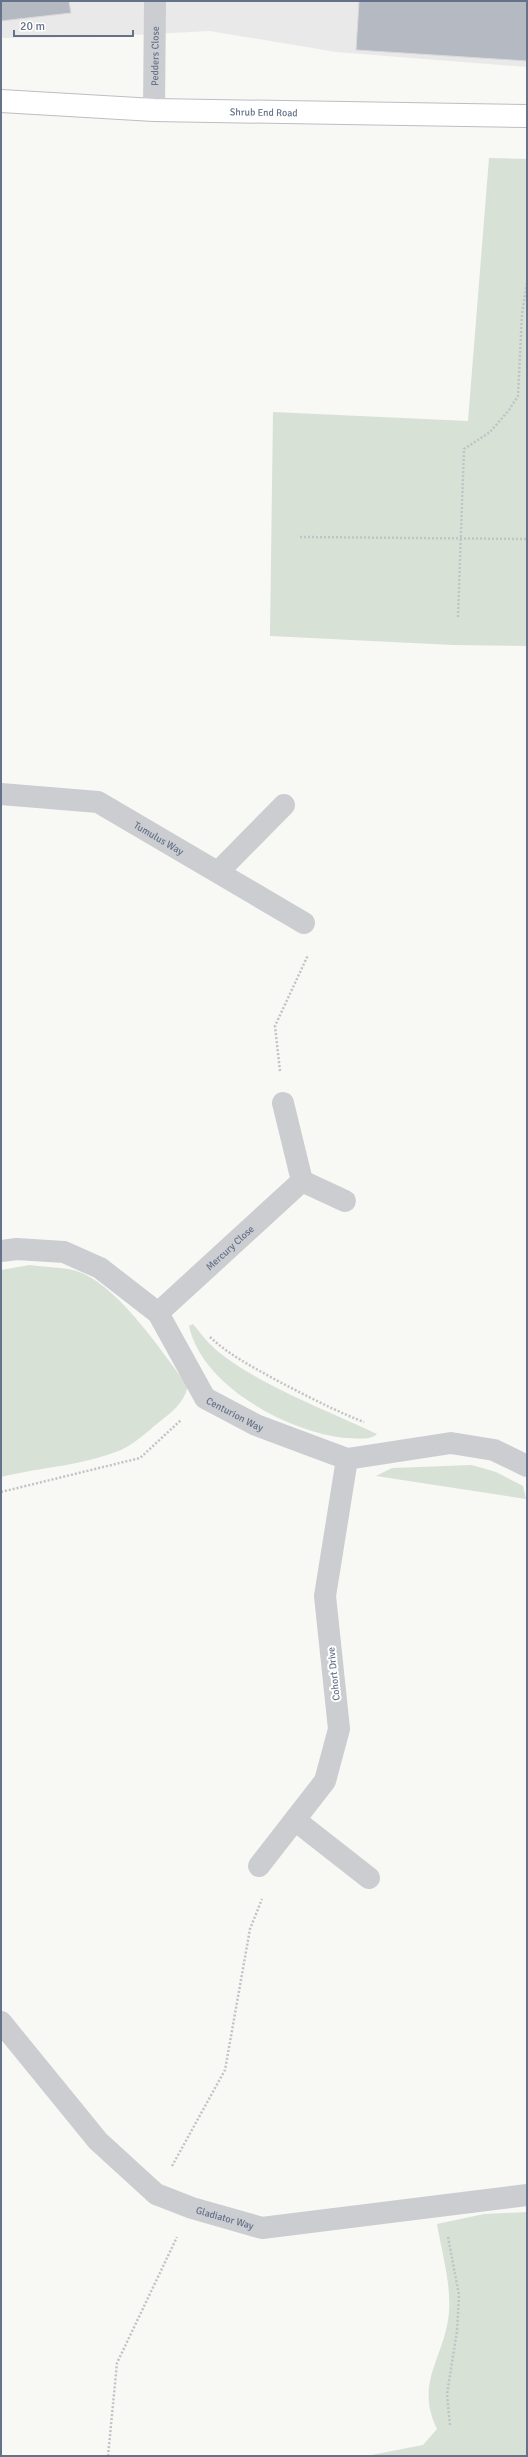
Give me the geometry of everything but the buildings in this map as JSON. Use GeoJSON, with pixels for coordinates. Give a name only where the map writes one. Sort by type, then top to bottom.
{"type":"FeatureCollection","features":[{"type":"Feature","properties":{"kind":"main road","name":"Shrub End Road"},"geometry":{"type":"LineString","coordinates":[[1,101],[154,110],[527,116]]}},
{"type":"Feature","properties":{"kind":"street","name":"Pedders Close"},"geometry":{"type":"LineString","coordinates":[[154,110],[155,1]]}},
{"type":"Feature","properties":{"kind":"street","name":"Tumulus Way"},"geometry":{"type":"LineString","coordinates":[[1,794],[98,802],[304,923]]}},
{"type":"Feature","properties":{"kind":"street"},"geometry":{"type":"LineString","coordinates":[[219,872],[284,805]]}},
{"type":"Feature","properties":{"kind":"street"},"geometry":{"type":"LineString","coordinates":[[283,1103],[302,1181],[344,1201]]}},
{"type":"Feature","properties":{"kind":"street","name":"Mercury Close"},"geometry":{"type":"LineString","coordinates":[[158,1313],[302,1181]]}},
{"type":"Feature","properties":{"kind":"street","name":"Centurion Way"},"geometry":{"type":"LineString","coordinates":[[1,1251],[17,1249],[64,1252],[100,1268],[158,1313],[205,1398],[256,1425],[347,1459],[451,1443],[494,1450],[527,1466]]}},
{"type":"Feature","properties":{"kind":"street","name":"Cohort Drive"},"geometry":{"type":"LineString","coordinates":[[259,1866],[325,1781],[338,1729],[325,1596],[347,1459]]}},
{"type":"Feature","properties":{"kind":"street"},"geometry":{"type":"LineString","coordinates":[[295,1820],[370,1878]]}},
{"type":"Feature","properties":{"kind":"street","name":"Gladiator Way"},"geometry":{"type":"LineString","coordinates":[[1,2022],[98,2141],[156,2194],[192,2208],[262,2228],[527,2195]]}},
{"type":"Feature","properties":{"kind":"path"},"geometry":{"type":"LineString","coordinates":[[458,617],[464,449],[490,432],[509,410],[518,396],[522,314],[527,282]]}},
{"type":"Feature","properties":{"kind":"path"},"geometry":{"type":"LineString","coordinates":[[300,537],[527,539]]}},
{"type":"Feature","properties":{"kind":"path"},"geometry":{"type":"LineString","coordinates":[[283,1103],[275,1026],[318,935],[304,923]]}},
{"type":"Feature","properties":{"kind":"path"},"geometry":{"type":"LineString","coordinates":[[183,1290],[196,1323],[220,1346],[246,1363],[330,1408],[365,1423]]}},
{"type":"Feature","properties":{"kind":"path"},"geometry":{"type":"LineString","coordinates":[[1,1492],[140,1458],[205,1398]]}},
{"type":"Feature","properties":{"kind":"path"},"geometry":{"type":"LineString","coordinates":[[156,2194],[225,2070],[250,1929],[269,1879],[259,1866]]}},
{"type":"Feature","properties":{"kind":"path"},"geometry":{"type":"LineString","coordinates":[[441,2206],[460,2295],[457,2331],[447,2394],[450,2426]]}},
{"type":"Feature","properties":{"kind":"path"},"geometry":{"type":"LineString","coordinates":[[108,2456],[117,2363],[192,2208]]}},
{"type":"Feature","properties":{"kind":"shaded area"},"geometry":{"type":"Polygon","coordinates":[[[1,1],[527,1],[527,67],[336,52],[210,31],[97,37],[1,38],[1,1]]]}},
{"type":"Feature","properties":{"kind":"shaded area"},"geometry":{"type":"Polygon","coordinates":[[[489,158],[527,159],[527,646],[453,645],[270,636],[273,412],[468,421],[489,158]]]}},
{"type":"Feature","properties":{"kind":"shaded area"},"geometry":{"type":"Polygon","coordinates":[[[30,1265],[73,1270],[89,1277],[105,1288],[121,1302],[136,1319],[188,1386],[184,1397],[173,1411],[131,1445],[121,1450],[91,1460],[1,1477],[1,1270],[30,1265]]]}},
{"type":"Feature","properties":{"kind":"shaded area"},"geometry":{"type":"Polygon","coordinates":[[[193,1324],[213,1347],[229,1360],[248,1372],[291,1395],[377,1434],[370,1438],[362,1439],[322,1434],[274,1416],[250,1402],[229,1386],[211,1368],[197,1348],[189,1326],[193,1324]]]}},
{"type":"Feature","properties":{"kind":"shaded area"},"geometry":{"type":"Polygon","coordinates":[[[472,1465],[496,1472],[523,1486],[526,1499],[376,1476],[392,1468],[472,1465]]]}},
{"type":"Feature","properties":{"kind":"shaded area"},"geometry":{"type":"Polygon","coordinates":[[[527,2212],[527,2456],[366,2456],[423,2445],[437,2429],[431,2412],[429,2397],[430,2383],[446,2328],[449,2312],[449,2290],[437,2224],[484,2214],[527,2212]]]}}]}
